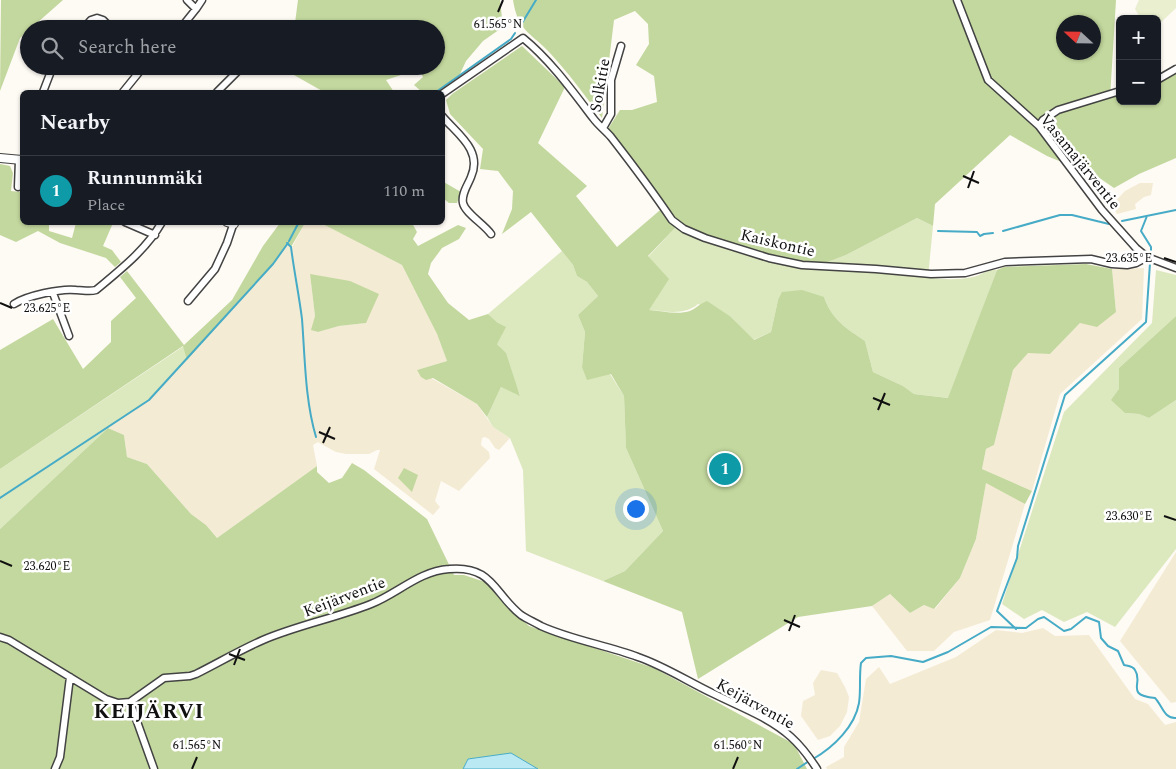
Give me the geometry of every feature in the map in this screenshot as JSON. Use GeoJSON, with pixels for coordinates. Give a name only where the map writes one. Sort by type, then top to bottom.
{"type":"FeatureCollection","features":[{"type":"Feature","properties":{"kind":"street"},"geometry":{"type":"LineString","coordinates":[[187,0],[196,9]]}},
{"type":"Feature","properties":{"kind":"street"},"geometry":{"type":"LineString","coordinates":[[187,20],[202,0]]}},
{"type":"Feature","properties":{"kind":"street","name":"Vasamajärventie"},"geometry":{"type":"LineString","coordinates":[[957,0],[988,80],[1039,126],[1102,210],[1136,248],[1146,257],[1176,268]]}},
{"type":"Feature","properties":{"kind":"street"},"geometry":{"type":"LineString","coordinates":[[91,20],[97,18],[104,20]]}},
{"type":"Feature","properties":{"kind":"street","name":"Kaiskontie"},"geometry":{"type":"LineString","coordinates":[[445,92],[523,38],[560,75],[603,128],[672,220],[678,225],[705,238],[786,262],[802,265],[931,274],[965,273],[1005,262],[1090,259],[1127,265],[1136,263],[1146,257]]}},
{"type":"Feature","properties":{"kind":"street","name":"Solkitie"},"geometry":{"type":"LineString","coordinates":[[603,128],[611,114],[611,80],[621,46]]}},
{"type":"Feature","properties":{"kind":"street"},"geometry":{"type":"LineString","coordinates":[[1161,78],[1176,69]]}},
{"type":"Feature","properties":{"kind":"street"},"geometry":{"type":"LineString","coordinates":[[44,90],[50,75]]}},
{"type":"Feature","properties":{"kind":"street"},"geometry":{"type":"LineString","coordinates":[[124,90],[136,75]]}},
{"type":"Feature","properties":{"kind":"street"},"geometry":{"type":"LineString","coordinates":[[219,90],[234,75]]}},
{"type":"Feature","properties":{"kind":"street"},"geometry":{"type":"LineString","coordinates":[[1039,126],[1043,120],[1058,110],[1116,92]]}},
{"type":"Feature","properties":{"kind":"street"},"geometry":{"type":"LineString","coordinates":[[445,119],[460,134],[472,152],[474,171],[463,196],[463,204],[491,234]]}},
{"type":"Feature","properties":{"kind":"street"},"geometry":{"type":"LineString","coordinates":[[0,158],[20,160]]}},
{"type":"Feature","properties":{"kind":"street"},"geometry":{"type":"LineString","coordinates":[[18,186],[20,169]]}},
{"type":"Feature","properties":{"kind":"street"},"geometry":{"type":"LineString","coordinates":[[132,225],[155,235]]}},
{"type":"Feature","properties":{"kind":"street"},"geometry":{"type":"LineString","coordinates":[[14,304],[21,299],[66,290],[96,290],[127,264],[155,235],[160,225]]}},
{"type":"Feature","properties":{"kind":"street"},"geometry":{"type":"LineString","coordinates":[[188,301],[215,269],[227,243],[232,225]]}},
{"type":"Feature","properties":{"kind":"street"},"geometry":{"type":"LineString","coordinates":[[53,293],[69,336]]}},
{"type":"Feature","properties":{"kind":"street","name":"Keijärventie"},"geometry":{"type":"LineString","coordinates":[[130,702],[164,678],[190,676],[264,640],[390,596],[408,582],[422,576],[439,570],[457,568],[471,570],[484,576],[493,583],[520,614],[531,621],[554,631],[660,664],[775,725],[792,737],[817,768]]}},
{"type":"Feature","properties":{"kind":"street"},"geometry":{"type":"LineString","coordinates":[[0,637],[9,640],[106,699],[118,703],[130,702],[154,769]]}},
{"type":"Feature","properties":{"kind":"street"},"geometry":{"type":"LineString","coordinates":[[55,769],[60,757],[70,677]]}},
{"type":"Feature","properties":{"kind":"shaded area"},"geometry":{"type":"Polygon","coordinates":[[[1140,183],[1153,183],[1151,195],[1144,197],[1135,204],[1136,209],[1117,214],[1112,205],[1125,191],[1140,183]]]}},
{"type":"Feature","properties":{"kind":"shaded area"},"geometry":{"type":"Polygon","coordinates":[[[304,225],[327,225],[402,265],[437,334],[447,361],[417,370],[477,404],[493,427],[510,438],[499,450],[495,448],[489,439],[482,438],[481,445],[489,452],[490,458],[459,491],[441,481],[435,501],[440,507],[433,515],[374,469],[380,450],[369,454],[346,454],[336,452],[318,442],[313,445],[317,466],[217,538],[206,525],[191,514],[147,464],[127,457],[124,435],[108,428],[149,400],[273,264],[287,243],[292,247],[304,225]],[[310,274],[315,316],[312,330],[318,332],[339,326],[366,323],[310,274]]]}},
{"type":"Feature","properties":{"kind":"shaded area"},"geometry":{"type":"Polygon","coordinates":[[[1144,268],[1142,319],[1060,394],[1032,491],[982,469],[986,449],[994,445],[1013,370],[1028,352],[1050,354],[1080,323],[1116,312],[1112,269],[1144,268]]]}},
{"type":"Feature","properties":{"kind":"shaded area"},"geometry":{"type":"Polygon","coordinates":[[[986,482],[1025,504],[990,620],[954,632],[934,651],[907,651],[872,606],[890,594],[910,613],[924,605],[935,609],[960,578],[976,539],[986,482]]]}},
{"type":"Feature","properties":{"kind":"shaded area"},"geometry":{"type":"Polygon","coordinates":[[[1176,552],[1176,702],[1171,703],[1120,641],[1176,552]]]}},
{"type":"Feature","properties":{"kind":"shaded area"},"geometry":{"type":"Polygon","coordinates":[[[1043,628],[1055,636],[1089,635],[1135,699],[1148,704],[1165,725],[1176,722],[1176,769],[827,769],[826,767],[844,757],[844,747],[859,722],[866,679],[879,667],[890,684],[956,657],[996,630],[1022,633],[1043,628]]]}},
{"type":"Feature","properties":{"kind":"shaded area"},"geometry":{"type":"Polygon","coordinates":[[[821,670],[837,673],[849,697],[847,712],[840,726],[830,736],[818,740],[801,716],[803,701],[815,695],[813,683],[821,670]]]}},
{"type":"Feature","properties":{"kind":"green space"},"geometry":{"type":"Polygon","coordinates":[[[1,0],[63,0],[40,20],[20,20],[20,38],[0,91],[1,0]]]}},
{"type":"Feature","properties":{"kind":"green space"},"geometry":{"type":"Polygon","coordinates":[[[298,0],[500,0],[503,27],[483,41],[466,61],[460,74],[439,90],[420,90],[414,85],[423,77],[422,75],[445,75],[445,20],[295,20],[298,0]]]}},
{"type":"Feature","properties":{"kind":"green space"},"geometry":{"type":"Polygon","coordinates":[[[513,0],[1116,0],[1110,98],[1116,96],[1116,105],[1161,105],[1161,81],[1176,73],[1176,158],[1139,174],[1114,188],[1098,177],[1047,156],[1010,135],[935,204],[933,226],[917,218],[846,255],[807,270],[781,265],[695,239],[675,228],[648,256],[669,279],[649,310],[675,313],[685,312],[707,301],[731,317],[754,340],[771,332],[778,300],[782,292],[802,290],[824,297],[835,318],[865,341],[873,372],[903,386],[914,394],[948,398],[997,270],[1004,267],[1086,264],[1112,269],[1116,312],[1097,327],[1080,323],[1050,354],[1028,353],[1013,370],[994,445],[986,449],[982,469],[1032,491],[1025,504],[986,483],[976,539],[960,578],[934,609],[924,605],[910,613],[890,594],[872,606],[798,617],[698,679],[682,612],[603,581],[625,571],[663,531],[626,448],[624,396],[611,374],[587,380],[582,367],[585,332],[578,315],[598,296],[587,282],[577,276],[573,265],[531,212],[502,234],[512,209],[513,191],[498,171],[480,169],[483,149],[450,114],[446,100],[522,46],[565,87],[538,143],[587,186],[576,196],[617,247],[666,205],[608,129],[620,110],[632,110],[657,102],[654,76],[636,65],[649,44],[648,24],[635,11],[614,20],[602,118],[556,60],[525,30],[518,18],[513,0]]]}},
{"type":"Feature","properties":{"kind":"green space"},"geometry":{"type":"Polygon","coordinates":[[[1139,0],[1176,0],[1176,8],[1161,22],[1161,15],[1139,15],[1135,9],[1139,0]]]}},
{"type":"Feature","properties":{"kind":"green space"},"geometry":{"type":"Polygon","coordinates":[[[294,75],[401,75],[386,80],[393,90],[320,90],[294,75]]]}},
{"type":"Feature","properties":{"kind":"green space"},"geometry":{"type":"Polygon","coordinates":[[[0,164],[10,166],[13,173],[11,191],[20,192],[20,225],[49,225],[49,231],[72,238],[75,225],[112,225],[103,246],[112,250],[121,262],[115,267],[106,258],[60,243],[38,231],[16,242],[0,235],[0,164]]]}},
{"type":"Feature","properties":{"kind":"green space"},"geometry":{"type":"Polygon","coordinates":[[[445,183],[461,192],[457,203],[449,203],[445,200],[445,183]]]}},
{"type":"Feature","properties":{"kind":"green space"},"geometry":{"type":"Polygon","coordinates":[[[917,218],[933,226],[928,277],[962,279],[990,270],[997,270],[949,398],[914,394],[903,386],[873,372],[865,341],[835,318],[824,297],[778,300],[771,332],[753,340],[731,317],[698,304],[693,308],[681,311],[649,310],[648,257],[675,228],[695,239],[781,265],[807,270],[846,255],[917,218]]]}},
{"type":"Feature","properties":{"kind":"green space"},"geometry":{"type":"Polygon","coordinates":[[[279,225],[304,225],[291,247],[287,244],[273,264],[187,360],[183,346],[0,469],[0,350],[53,319],[83,369],[111,342],[111,321],[136,298],[120,277],[127,271],[184,345],[232,300],[263,246],[279,225]]]}},
{"type":"Feature","properties":{"kind":"green space"},"geometry":{"type":"Polygon","coordinates":[[[325,225],[413,225],[417,232],[413,239],[418,246],[458,225],[466,228],[459,239],[442,248],[431,263],[428,274],[448,303],[469,320],[488,314],[506,327],[497,344],[506,353],[520,396],[501,387],[487,417],[477,404],[433,378],[426,380],[421,377],[417,370],[447,361],[437,334],[402,265],[325,225]]]}},
{"type":"Feature","properties":{"kind":"green space"},"geometry":{"type":"Polygon","coordinates":[[[562,251],[573,265],[577,276],[587,282],[598,296],[578,315],[585,332],[582,367],[610,374],[624,396],[626,448],[663,531],[625,571],[603,581],[526,551],[523,470],[510,438],[493,427],[487,417],[501,387],[520,395],[500,347],[497,344],[498,323],[488,314],[562,251]]]}},
{"type":"Feature","properties":{"kind":"green space"},"geometry":{"type":"Polygon","coordinates":[[[1156,270],[1176,275],[1176,316],[1119,368],[1119,389],[1125,413],[1139,414],[1149,418],[1176,400],[1176,549],[1115,627],[1087,612],[1064,622],[1042,610],[1024,619],[1002,604],[1064,412],[1152,323],[1156,270]]]}},
{"type":"Feature","properties":{"kind":"green space"},"geometry":{"type":"Polygon","coordinates":[[[310,274],[350,281],[379,294],[366,323],[339,326],[318,332],[311,330],[315,316],[310,274]]]}},
{"type":"Feature","properties":{"kind":"green space"},"geometry":{"type":"Polygon","coordinates":[[[1176,316],[1176,400],[1149,418],[1139,414],[1125,413],[1111,400],[1119,389],[1119,368],[1176,316]]]}},
{"type":"Feature","properties":{"kind":"green space"},"geometry":{"type":"Polygon","coordinates":[[[184,346],[187,360],[149,400],[108,428],[0,529],[0,469],[184,346]]]}},
{"type":"Feature","properties":{"kind":"green space"},"geometry":{"type":"Polygon","coordinates":[[[108,428],[124,435],[127,457],[147,464],[191,514],[206,525],[217,538],[317,466],[317,472],[329,483],[342,478],[352,463],[364,470],[427,519],[454,575],[464,575],[488,583],[504,604],[529,626],[654,668],[794,744],[807,769],[538,769],[511,753],[468,759],[463,769],[0,769],[0,529],[108,428]]]}},
{"type":"Feature","properties":{"kind":"green space"},"geometry":{"type":"Polygon","coordinates":[[[404,468],[418,475],[412,492],[398,478],[404,468]]]}},
{"type":"Feature","properties":{"kind":"water"},"geometry":{"type":"Polygon","coordinates":[[[511,753],[538,769],[463,769],[468,759],[511,753]]]}},
{"type":"Feature","properties":{"kind":"waterway"},"geometry":{"type":"LineString","coordinates":[[519,28],[536,0]]}},
{"type":"Feature","properties":{"kind":"waterway"},"geometry":{"type":"LineString","coordinates":[[439,90],[511,39],[515,33]]}},
{"type":"Feature","properties":{"kind":"waterway"},"geometry":{"type":"LineString","coordinates":[[1122,221],[1176,210]]}},
{"type":"Feature","properties":{"kind":"waterway"},"geometry":{"type":"LineString","coordinates":[[1003,231],[1060,215],[1072,215],[1109,224]]}},
{"type":"Feature","properties":{"kind":"waterway"},"geometry":{"type":"LineString","coordinates":[[1147,216],[1141,231],[1151,247],[1151,254]]}},
{"type":"Feature","properties":{"kind":"waterway"},"geometry":{"type":"LineString","coordinates":[[289,241],[297,225]]}},
{"type":"Feature","properties":{"kind":"waterway"},"geometry":{"type":"LineString","coordinates":[[938,231],[977,232],[980,236],[993,233]]}},
{"type":"Feature","properties":{"kind":"waterway"},"geometry":{"type":"LineString","coordinates":[[287,243],[291,247],[301,310],[308,394],[316,437]]}},
{"type":"Feature","properties":{"kind":"waterway"},"geometry":{"type":"LineString","coordinates":[[0,498],[149,400],[273,264],[288,243]]}},
{"type":"Feature","properties":{"kind":"waterway"},"geometry":{"type":"LineString","coordinates":[[1016,629],[997,611],[1017,558],[1018,546],[1065,395],[1146,322],[1150,263]]}},
{"type":"Feature","properties":{"kind":"waterway"},"geometry":{"type":"LineString","coordinates":[[813,759],[836,742],[853,720],[859,703],[861,663],[866,658],[891,656],[923,662],[948,652],[991,627],[1026,628],[1044,617],[1064,631],[1071,629],[1086,617],[1099,622],[1101,638],[1108,646],[1118,651],[1124,665],[1135,670],[1138,679],[1137,691],[1140,694],[1155,698],[1166,714],[1176,718]]}},
{"type":"Feature","properties":{"kind":"waterway"},"geometry":{"type":"LineString","coordinates":[[797,769],[809,761]]}},
{"type":"Feature","properties":{"kind":"place","name":"Runnunmäki"},"geometry":{"type":"Point","coordinates":[725,469]}},
{"type":"Feature","properties":{"kind":"district","name":"KEIJÄRVI"},"geometry":{"type":"Point","coordinates":[149,711]}}]}
